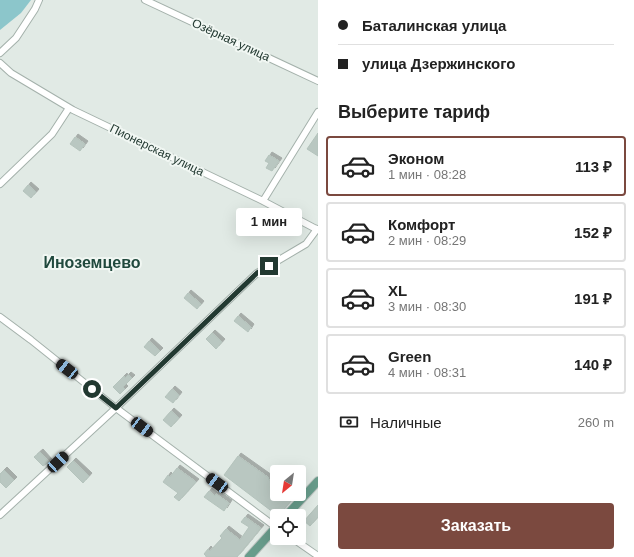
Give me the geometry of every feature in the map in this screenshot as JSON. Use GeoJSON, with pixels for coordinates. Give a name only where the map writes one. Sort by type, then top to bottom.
{"type":"FeatureCollection","features":[{"type":"Feature","properties":{"kind":"main road"},"geometry":{"type":"LineString","coordinates":[[292,509],[318,481]]}},
{"type":"Feature","properties":{"kind":"main road"},"geometry":{"type":"LineString","coordinates":[[249,557],[270,534]]}},
{"type":"Feature","properties":{"kind":"street"},"geometry":{"type":"LineString","coordinates":[[0,53],[16,38],[35,9],[39,0]]}},
{"type":"Feature","properties":{"kind":"street","name":"Озёрная улица"},"geometry":{"type":"LineString","coordinates":[[145,0],[318,81]]}},
{"type":"Feature","properties":{"kind":"street","name":"Пионерская улица"},"geometry":{"type":"LineString","coordinates":[[0,63],[11,73],[69,108],[263,201],[317,230]]}},
{"type":"Feature","properties":{"kind":"street"},"geometry":{"type":"LineString","coordinates":[[0,184],[52,134],[69,108]]}},
{"type":"Feature","properties":{"kind":"street"},"geometry":{"type":"LineString","coordinates":[[263,201],[318,112]]}},
{"type":"Feature","properties":{"kind":"street"},"geometry":{"type":"LineString","coordinates":[[0,515],[116,408],[257,273],[306,244],[317,230]]}},
{"type":"Feature","properties":{"kind":"street"},"geometry":{"type":"LineString","coordinates":[[0,317],[116,408],[270,522]]}},
{"type":"Feature","properties":{"kind":"street"},"geometry":{"type":"LineString","coordinates":[[302,545],[318,556]]}},
{"type":"Feature","properties":{"kind":"water"},"geometry":{"type":"Polygon","coordinates":[[[0,0],[31,0],[21,13],[0,30],[0,0]]]}},
{"type":"Feature","properties":{"kind":"building"},"geometry":{"type":"Polygon","coordinates":[[[318,133],[318,156],[307,149],[318,133]]]}},
{"type":"Feature","properties":{"kind":"building"},"geometry":{"type":"Polygon","coordinates":[[[75,137],[85,144],[80,151],[70,144],[75,137]]]}},
{"type":"Feature","properties":{"kind":"building"},"geometry":{"type":"Polygon","coordinates":[[[269,155],[279,161],[272,171],[266,168],[269,163],[265,161],[269,155]]]}},
{"type":"Feature","properties":{"kind":"building"},"geometry":{"type":"Polygon","coordinates":[[[28,185],[36,192],[31,198],[23,191],[28,185]]]}},
{"type":"Feature","properties":{"kind":"building"},"geometry":{"type":"Polygon","coordinates":[[[188,293],[201,304],[197,309],[184,298],[188,293]]]}},
{"type":"Feature","properties":{"kind":"building"},"geometry":{"type":"Polygon","coordinates":[[[238,316],[251,327],[248,332],[234,321],[238,316]]]}},
{"type":"Feature","properties":{"kind":"building"},"geometry":{"type":"Polygon","coordinates":[[[212,333],[222,342],[216,349],[206,339],[212,333]]]}},
{"type":"Feature","properties":{"kind":"building"},"geometry":{"type":"Polygon","coordinates":[[[149,341],[160,351],[155,356],[144,347],[149,341]]]}},
{"type":"Feature","properties":{"kind":"building"},"geometry":{"type":"Polygon","coordinates":[[[128,375],[132,378],[123,387],[125,389],[120,394],[113,387],[124,376],[125,378],[128,375]]]}},
{"type":"Feature","properties":{"kind":"building"},"geometry":{"type":"Polygon","coordinates":[[[172,389],[179,395],[173,403],[165,397],[172,389]]]}},
{"type":"Feature","properties":{"kind":"building"},"geometry":{"type":"Polygon","coordinates":[[[171,411],[179,418],[171,427],[163,420],[171,411]]]}},
{"type":"Feature","properties":{"kind":"building"},"geometry":{"type":"Polygon","coordinates":[[[40,452],[49,462],[43,466],[34,457],[40,452]]]}},
{"type":"Feature","properties":{"kind":"building"},"geometry":{"type":"Polygon","coordinates":[[[238,456],[269,478],[270,501],[291,501],[284,509],[270,510],[224,475],[238,456]]]}},
{"type":"Feature","properties":{"kind":"building"},"geometry":{"type":"Polygon","coordinates":[[[73,461],[89,476],[83,483],[67,467],[73,461]]]}},
{"type":"Feature","properties":{"kind":"building"},"geometry":{"type":"Polygon","coordinates":[[[177,468],[196,482],[179,501],[174,497],[178,493],[163,482],[168,475],[170,477],[177,468]]]}},
{"type":"Feature","properties":{"kind":"building"},"geometry":{"type":"Polygon","coordinates":[[[4,470],[14,480],[6,488],[0,482],[0,474],[4,470]]]}},
{"type":"Feature","properties":{"kind":"building"},"geometry":{"type":"Polygon","coordinates":[[[209,491],[215,496],[216,494],[229,503],[224,511],[204,497],[209,491]]]}},
{"type":"Feature","properties":{"kind":"building"},"geometry":{"type":"Polygon","coordinates":[[[318,505],[318,517],[310,526],[306,523],[306,519],[318,505]]]}},
{"type":"Feature","properties":{"kind":"building"},"geometry":{"type":"Polygon","coordinates":[[[245,517],[261,528],[237,557],[206,557],[204,554],[208,549],[210,551],[222,538],[220,536],[226,529],[240,540],[249,527],[241,522],[245,517]]]}},
{"type":"Feature","properties":{"kind":"district","name":"Иноземцево"},"geometry":{"type":"Point","coordinates":[92,262]}},
{"type":"Feature","properties":{"kind":"route"},"geometry":{"type":"LineString","coordinates":[[92,389],[116,408],[257,273],[269,266]]}}]}
